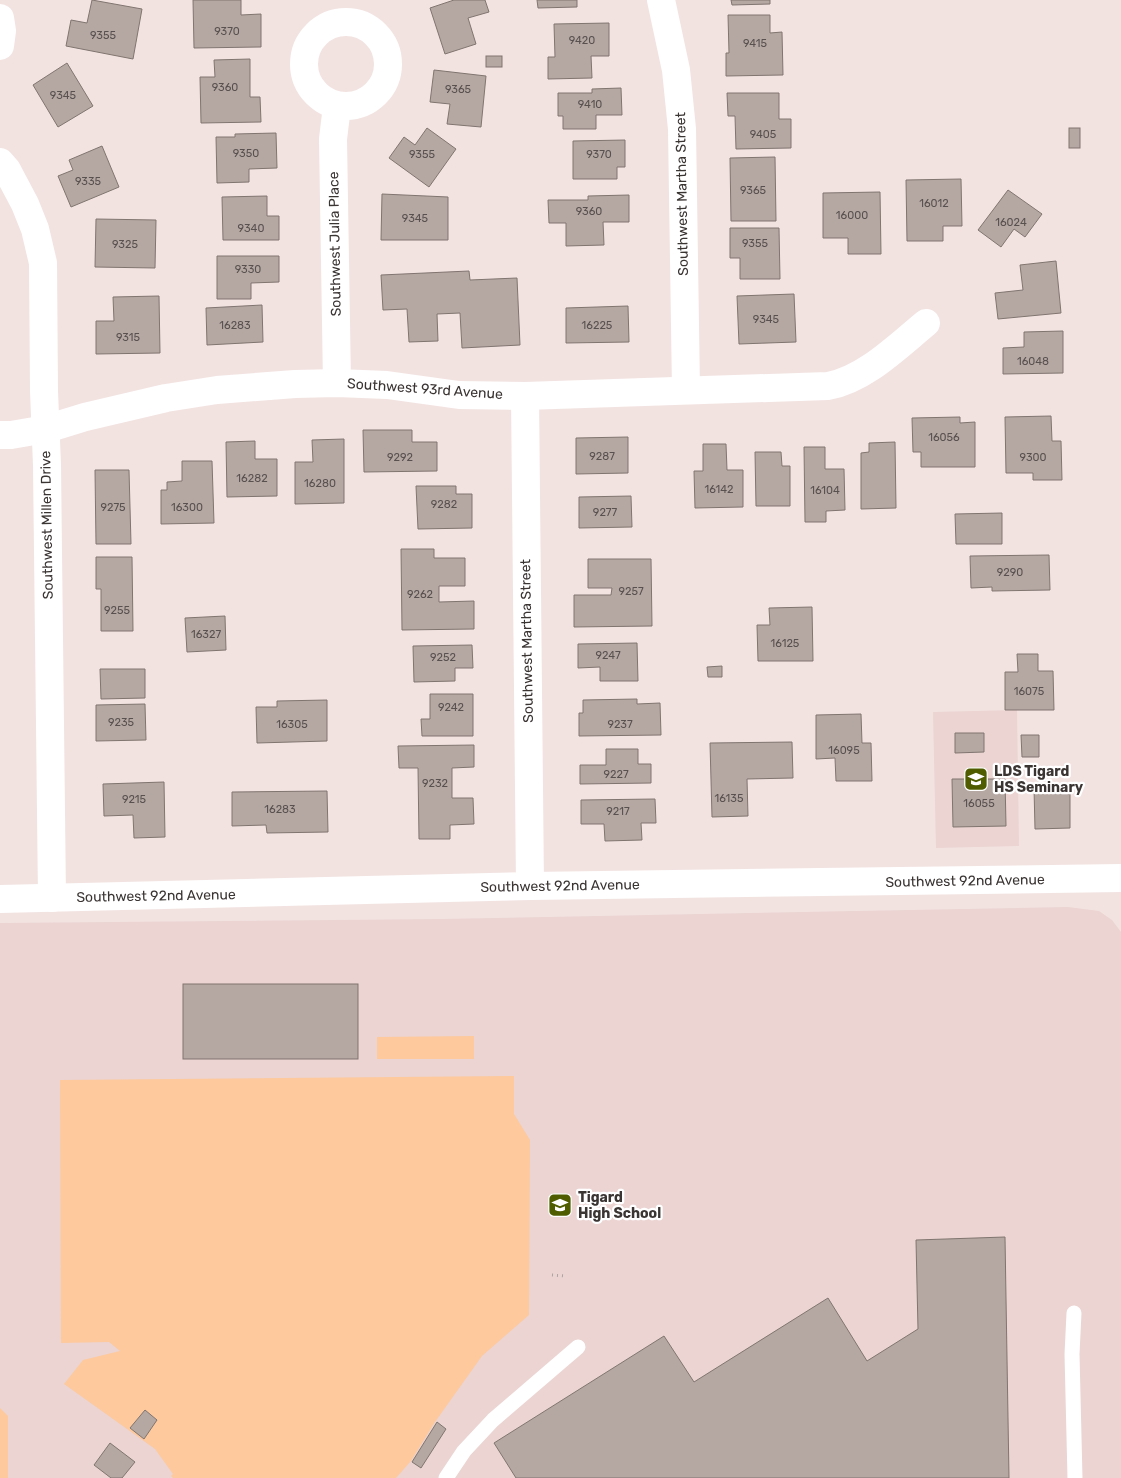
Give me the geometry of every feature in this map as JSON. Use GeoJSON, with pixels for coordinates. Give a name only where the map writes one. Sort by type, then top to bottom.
{"type":"FeatureCollection","features":[{"type":"Feature","properties":{"kind":"street","name":"Southwest Martha Street"},"geometry":{"type":"LineString","coordinates":[[661,0],[676,70],[682,129],[686,390]]}},
{"type":"Feature","properties":{"kind":"street"},"geometry":{"type":"LineString","coordinates":[[0,18],[2,31],[0,46]]}},
{"type":"Feature","properties":{"kind":"street","name":"Southwest Julia Place"},"geometry":{"type":"LineString","coordinates":[[337,106],[333,139],[337,383]]}},
{"type":"Feature","properties":{"kind":"street","name":"Southwest Millen Drive"},"geometry":{"type":"LineString","coordinates":[[0,162],[25,204],[35,229],[43,263],[52,898]]}},
{"type":"Feature","properties":{"kind":"street","name":"Southwest 93rd Avenue"},"geometry":{"type":"LineString","coordinates":[[0,435],[46,429],[85,417],[166,398],[217,390],[337,383],[387,385],[458,395],[525,396],[828,386],[852,379],[866,370],[926,323]]}},
{"type":"Feature","properties":{"kind":"street","name":"Southwest Martha Street"},"geometry":{"type":"LineString","coordinates":[[525,396],[530,886]]}},
{"type":"Feature","properties":{"kind":"street","name":"Southwest 92nd Avenue"},"geometry":{"type":"LineString","coordinates":[[0,899],[530,886],[1121,878]]}},
{"type":"Feature","properties":{"kind":"lane"},"geometry":{"type":"LineString","coordinates":[[1074,1314],[1072,1354],[1074,1478]]}},
{"type":"Feature","properties":{"kind":"lane"},"geometry":{"type":"LineString","coordinates":[[446,1478],[464,1451],[492,1420],[578,1347]]}},
{"type":"Feature","properties":{"kind":"path"},"geometry":{"type":"LineString","coordinates":[[552,1275],[565,1276]]}},
{"type":"Feature","properties":{"kind":"shaded area","name":"LDS Tigard HS Seminary"},"geometry":{"type":"Polygon","coordinates":[[[1017,710],[1019,846],[936,848],[933,712],[1017,710]]]}},
{"type":"Feature","properties":{"kind":"shaded area","name":"Tigard High School"},"geometry":{"type":"Polygon","coordinates":[[[1068,907],[1099,911],[1112,920],[1121,932],[1121,1478],[0,1478],[0,923],[441,919],[1068,907]]]}},
{"type":"Feature","properties":{"kind":"shaded area"},"geometry":{"type":"Polygon","coordinates":[[[474,1036],[474,1059],[377,1059],[377,1037],[474,1036]]]}},
{"type":"Feature","properties":{"kind":"shaded area"},"geometry":{"type":"Polygon","coordinates":[[[514,1076],[514,1114],[530,1140],[529,1315],[482,1356],[435,1422],[411,1461],[396,1478],[173,1478],[171,1476],[173,1474],[155,1449],[64,1384],[83,1360],[120,1351],[109,1342],[61,1343],[60,1080],[514,1076]]]}},
{"type":"Feature","properties":{"kind":"shaded area"},"geometry":{"type":"Polygon","coordinates":[[[0,1408],[8,1416],[8,1478],[0,1478],[0,1408]]]}},
{"type":"Feature","properties":{"kind":"building"},"geometry":{"type":"Polygon","coordinates":[[[92,0],[142,9],[133,59],[66,46],[71,20],[87,23],[92,0]]]}},
{"type":"Feature","properties":{"kind":"building"},"geometry":{"type":"Polygon","coordinates":[[[193,0],[241,0],[241,15],[261,14],[261,47],[194,48],[193,0]]]}},
{"type":"Feature","properties":{"kind":"building"},"geometry":{"type":"Polygon","coordinates":[[[454,0],[485,0],[489,12],[468,18],[476,44],[445,54],[430,8],[454,0]]]}},
{"type":"Feature","properties":{"kind":"building"},"geometry":{"type":"Polygon","coordinates":[[[537,0],[577,0],[577,7],[538,8],[537,0]]]}},
{"type":"Feature","properties":{"kind":"building"},"geometry":{"type":"Polygon","coordinates":[[[731,0],[770,0],[770,4],[732,5],[731,0]]]}},
{"type":"Feature","properties":{"kind":"building"},"geometry":{"type":"Polygon","coordinates":[[[728,15],[770,15],[770,33],[782,32],[783,75],[726,76],[726,53],[729,53],[728,15]]]}},
{"type":"Feature","properties":{"kind":"building"},"geometry":{"type":"Polygon","coordinates":[[[609,23],[609,56],[591,56],[592,78],[548,79],[548,57],[555,57],[554,24],[609,23]]]}},
{"type":"Feature","properties":{"kind":"building"},"geometry":{"type":"Polygon","coordinates":[[[486,56],[502,56],[502,67],[486,67],[486,56]]]}},
{"type":"Feature","properties":{"kind":"building"},"geometry":{"type":"Polygon","coordinates":[[[250,59],[250,97],[260,97],[261,122],[201,123],[200,77],[215,77],[214,60],[250,59]]]}},
{"type":"Feature","properties":{"kind":"building"},"geometry":{"type":"Polygon","coordinates":[[[67,63],[93,106],[58,127],[33,85],[67,63]]]}},
{"type":"Feature","properties":{"kind":"building"},"geometry":{"type":"Polygon","coordinates":[[[434,70],[486,76],[481,127],[447,124],[450,104],[430,102],[434,70]]]}},
{"type":"Feature","properties":{"kind":"building"},"geometry":{"type":"Polygon","coordinates":[[[621,88],[622,115],[596,115],[596,129],[563,129],[563,116],[558,116],[558,93],[592,93],[592,89],[621,88]]]}},
{"type":"Feature","properties":{"kind":"building"},"geometry":{"type":"Polygon","coordinates":[[[727,93],[779,93],[779,119],[791,119],[791,148],[736,149],[735,116],[728,116],[727,93]]]}},
{"type":"Feature","properties":{"kind":"building"},"geometry":{"type":"Polygon","coordinates":[[[427,128],[456,149],[429,187],[389,158],[404,137],[415,145],[427,128]]]}},
{"type":"Feature","properties":{"kind":"building"},"geometry":{"type":"Polygon","coordinates":[[[1069,128],[1080,128],[1080,148],[1069,148],[1069,128]]]}},
{"type":"Feature","properties":{"kind":"building"},"geometry":{"type":"Polygon","coordinates":[[[276,133],[277,168],[249,169],[249,182],[217,183],[216,137],[235,137],[235,134],[276,133]]]}},
{"type":"Feature","properties":{"kind":"building"},"geometry":{"type":"Polygon","coordinates":[[[625,140],[625,167],[617,167],[617,179],[573,179],[573,141],[625,140]]]}},
{"type":"Feature","properties":{"kind":"building"},"geometry":{"type":"Polygon","coordinates":[[[102,146],[119,187],[71,207],[58,176],[73,170],[69,160],[102,146]]]}},
{"type":"Feature","properties":{"kind":"building"},"geometry":{"type":"Polygon","coordinates":[[[775,157],[776,221],[731,221],[730,158],[775,157]]]}},
{"type":"Feature","properties":{"kind":"building"},"geometry":{"type":"Polygon","coordinates":[[[961,179],[962,226],[943,226],[943,241],[907,241],[906,180],[961,179]]]}},
{"type":"Feature","properties":{"kind":"building"},"geometry":{"type":"Polygon","coordinates":[[[1008,190],[1042,214],[1025,237],[1014,229],[1001,247],[978,230],[1008,190]]]}},
{"type":"Feature","properties":{"kind":"building"},"geometry":{"type":"Polygon","coordinates":[[[880,192],[881,254],[848,254],[848,238],[823,238],[823,193],[880,192]]]}},
{"type":"Feature","properties":{"kind":"building"},"geometry":{"type":"Polygon","coordinates":[[[382,194],[448,197],[448,240],[381,240],[382,194]]]}},
{"type":"Feature","properties":{"kind":"building"},"geometry":{"type":"Polygon","coordinates":[[[629,195],[629,222],[603,222],[604,245],[566,246],[566,223],[549,223],[548,200],[588,200],[588,196],[629,195]]]}},
{"type":"Feature","properties":{"kind":"building"},"geometry":{"type":"Polygon","coordinates":[[[267,196],[267,216],[279,216],[279,240],[223,240],[222,197],[267,196]]]}},
{"type":"Feature","properties":{"kind":"building"},"geometry":{"type":"Polygon","coordinates":[[[96,219],[156,220],[155,268],[95,267],[96,219]]]}},
{"type":"Feature","properties":{"kind":"building"},"geometry":{"type":"Polygon","coordinates":[[[730,228],[779,228],[780,279],[740,279],[740,258],[730,258],[730,228]]]}},
{"type":"Feature","properties":{"kind":"building"},"geometry":{"type":"Polygon","coordinates":[[[217,256],[279,256],[279,282],[251,283],[251,299],[217,299],[217,256]]]}},
{"type":"Feature","properties":{"kind":"building"},"geometry":{"type":"Polygon","coordinates":[[[1056,261],[1061,313],[998,319],[995,293],[1023,290],[1020,265],[1056,261]]]}},
{"type":"Feature","properties":{"kind":"building"},"geometry":{"type":"Polygon","coordinates":[[[469,271],[470,280],[517,278],[520,345],[462,348],[460,313],[437,314],[438,341],[409,342],[407,309],[383,310],[381,275],[469,271]]]}},
{"type":"Feature","properties":{"kind":"building"},"geometry":{"type":"Polygon","coordinates":[[[794,294],[796,342],[739,344],[737,296],[794,294]]]}},
{"type":"Feature","properties":{"kind":"building"},"geometry":{"type":"Polygon","coordinates":[[[159,296],[160,353],[96,354],[96,321],[114,321],[113,297],[159,296]]]}},
{"type":"Feature","properties":{"kind":"building"},"geometry":{"type":"Polygon","coordinates":[[[262,305],[263,342],[207,345],[206,308],[262,305]]]}},
{"type":"Feature","properties":{"kind":"building"},"geometry":{"type":"Polygon","coordinates":[[[628,306],[629,342],[566,343],[566,308],[628,306]]]}},
{"type":"Feature","properties":{"kind":"building"},"geometry":{"type":"Polygon","coordinates":[[[1063,331],[1063,373],[1003,374],[1003,348],[1024,347],[1024,332],[1063,331]]]}},
{"type":"Feature","properties":{"kind":"building"},"geometry":{"type":"Polygon","coordinates":[[[1051,416],[1052,441],[1061,441],[1062,480],[1033,480],[1033,473],[1006,473],[1005,417],[1051,416]]]}},
{"type":"Feature","properties":{"kind":"building"},"geometry":{"type":"Polygon","coordinates":[[[960,417],[960,423],[975,422],[975,467],[921,467],[921,452],[913,452],[912,418],[960,417]]]}},
{"type":"Feature","properties":{"kind":"building"},"geometry":{"type":"Polygon","coordinates":[[[363,430],[412,430],[412,442],[437,442],[437,471],[364,472],[363,430]]]}},
{"type":"Feature","properties":{"kind":"building"},"geometry":{"type":"Polygon","coordinates":[[[628,437],[628,473],[576,474],[576,438],[628,437]]]}},
{"type":"Feature","properties":{"kind":"building"},"geometry":{"type":"Polygon","coordinates":[[[344,439],[344,503],[295,504],[295,462],[313,462],[312,440],[344,439]]]}},
{"type":"Feature","properties":{"kind":"building"},"geometry":{"type":"Polygon","coordinates":[[[255,441],[255,459],[277,459],[277,496],[227,497],[226,442],[255,441]]]}},
{"type":"Feature","properties":{"kind":"building"},"geometry":{"type":"Polygon","coordinates":[[[895,442],[896,508],[861,509],[861,453],[869,452],[869,443],[895,442]]]}},
{"type":"Feature","properties":{"kind":"building"},"geometry":{"type":"Polygon","coordinates":[[[703,444],[726,444],[727,470],[743,470],[743,507],[695,508],[694,471],[703,471],[703,444]]]}},
{"type":"Feature","properties":{"kind":"building"},"geometry":{"type":"Polygon","coordinates":[[[804,447],[825,447],[825,469],[844,469],[845,510],[826,511],[826,522],[805,522],[804,447]]]}},
{"type":"Feature","properties":{"kind":"building"},"geometry":{"type":"Polygon","coordinates":[[[755,452],[781,452],[782,466],[790,466],[790,506],[756,506],[755,452]]]}},
{"type":"Feature","properties":{"kind":"building"},"geometry":{"type":"Polygon","coordinates":[[[182,461],[212,461],[214,523],[161,524],[161,490],[167,490],[167,482],[182,481],[182,461]]]}},
{"type":"Feature","properties":{"kind":"building"},"geometry":{"type":"Polygon","coordinates":[[[95,470],[129,470],[131,544],[96,544],[95,470]]]}},
{"type":"Feature","properties":{"kind":"building"},"geometry":{"type":"Polygon","coordinates":[[[416,486],[456,486],[456,494],[472,494],[472,528],[418,529],[416,486]]]}},
{"type":"Feature","properties":{"kind":"building"},"geometry":{"type":"Polygon","coordinates":[[[631,496],[632,527],[579,528],[579,497],[631,496]]]}},
{"type":"Feature","properties":{"kind":"building"},"geometry":{"type":"Polygon","coordinates":[[[1002,513],[1002,544],[956,544],[955,514],[1002,513]]]}},
{"type":"Feature","properties":{"kind":"building"},"geometry":{"type":"Polygon","coordinates":[[[401,549],[434,549],[434,558],[465,558],[465,586],[439,586],[439,602],[474,601],[474,629],[402,630],[401,549]]]}},
{"type":"Feature","properties":{"kind":"building"},"geometry":{"type":"Polygon","coordinates":[[[1049,555],[1050,590],[992,591],[992,587],[971,588],[970,556],[1049,555]]]}},
{"type":"Feature","properties":{"kind":"building"},"geometry":{"type":"Polygon","coordinates":[[[96,557],[132,557],[133,631],[101,631],[101,589],[96,589],[96,557]]]}},
{"type":"Feature","properties":{"kind":"building"},"geometry":{"type":"Polygon","coordinates":[[[588,559],[651,559],[652,626],[574,627],[574,595],[611,595],[612,588],[588,588],[588,559]]]}},
{"type":"Feature","properties":{"kind":"building"},"geometry":{"type":"Polygon","coordinates":[[[812,607],[813,661],[758,661],[757,625],[770,625],[769,608],[812,607]]]}},
{"type":"Feature","properties":{"kind":"building"},"geometry":{"type":"Polygon","coordinates":[[[225,616],[226,650],[187,652],[185,618],[225,616]]]}},
{"type":"Feature","properties":{"kind":"building"},"geometry":{"type":"Polygon","coordinates":[[[637,643],[638,681],[600,681],[600,667],[578,668],[578,644],[637,643]]]}},
{"type":"Feature","properties":{"kind":"building"},"geometry":{"type":"Polygon","coordinates":[[[472,645],[473,668],[455,668],[455,681],[414,682],[413,646],[472,645]]]}},
{"type":"Feature","properties":{"kind":"building"},"geometry":{"type":"Polygon","coordinates":[[[1017,654],[1038,654],[1038,671],[1053,671],[1054,710],[1005,710],[1005,672],[1018,672],[1017,654]]]}},
{"type":"Feature","properties":{"kind":"building"},"geometry":{"type":"Polygon","coordinates":[[[722,666],[722,677],[708,677],[707,667],[722,666]]]}},
{"type":"Feature","properties":{"kind":"building"},"geometry":{"type":"Polygon","coordinates":[[[100,669],[145,669],[145,698],[101,699],[100,669]]]}},
{"type":"Feature","properties":{"kind":"building"},"geometry":{"type":"Polygon","coordinates":[[[430,694],[473,694],[473,736],[422,736],[421,719],[430,719],[430,694]]]}},
{"type":"Feature","properties":{"kind":"building"},"geometry":{"type":"Polygon","coordinates":[[[637,699],[637,704],[660,703],[661,735],[579,736],[579,713],[583,713],[583,700],[637,699]]]}},
{"type":"Feature","properties":{"kind":"building"},"geometry":{"type":"Polygon","coordinates":[[[327,700],[327,741],[257,743],[256,707],[277,707],[277,701],[327,700]]]}},
{"type":"Feature","properties":{"kind":"building"},"geometry":{"type":"Polygon","coordinates":[[[145,704],[146,740],[96,741],[96,705],[145,704]]]}},
{"type":"Feature","properties":{"kind":"building"},"geometry":{"type":"Polygon","coordinates":[[[861,714],[862,743],[871,743],[872,781],[836,781],[835,758],[816,759],[816,715],[861,714]]]}},
{"type":"Feature","properties":{"kind":"building"},"geometry":{"type":"Polygon","coordinates":[[[955,733],[984,733],[984,752],[955,753],[955,733]]]}},
{"type":"Feature","properties":{"kind":"building"},"geometry":{"type":"Polygon","coordinates":[[[1021,735],[1039,735],[1039,757],[1022,757],[1021,735]]]}},
{"type":"Feature","properties":{"kind":"building"},"geometry":{"type":"Polygon","coordinates":[[[792,742],[793,778],[747,779],[748,816],[712,817],[710,743],[792,742]]]}},
{"type":"Feature","properties":{"kind":"building"},"geometry":{"type":"Polygon","coordinates":[[[474,745],[474,767],[452,768],[452,798],[473,798],[474,824],[450,825],[450,839],[419,839],[418,768],[399,768],[398,746],[474,745]]]}},
{"type":"Feature","properties":{"kind":"building"},"geometry":{"type":"Polygon","coordinates":[[[606,749],[638,749],[638,764],[651,764],[651,783],[580,784],[580,765],[606,765],[606,749]]]}},
{"type":"Feature","properties":{"kind":"building"},"geometry":{"type":"Polygon","coordinates":[[[952,779],[1005,779],[1006,826],[953,827],[952,779]]]}},
{"type":"Feature","properties":{"kind":"building"},"geometry":{"type":"Polygon","coordinates":[[[164,782],[165,837],[134,838],[133,815],[104,816],[103,784],[164,782]]]}},
{"type":"Feature","properties":{"kind":"building"},"geometry":{"type":"Polygon","coordinates":[[[1070,787],[1070,828],[1035,829],[1034,788],[1070,787]]]}},
{"type":"Feature","properties":{"kind":"building"},"geometry":{"type":"Polygon","coordinates":[[[327,791],[328,832],[267,833],[266,825],[232,826],[232,792],[327,791]]]}},
{"type":"Feature","properties":{"kind":"building"},"geometry":{"type":"Polygon","coordinates":[[[655,799],[656,823],[641,823],[642,840],[605,841],[604,824],[581,824],[581,800],[655,799]]]}},
{"type":"Feature","properties":{"kind":"building"},"geometry":{"type":"Polygon","coordinates":[[[183,984],[358,984],[358,1059],[183,1059],[183,984]]]}},
{"type":"Feature","properties":{"kind":"building"},"geometry":{"type":"Polygon","coordinates":[[[1005,1237],[1009,1478],[516,1478],[494,1443],[664,1336],[694,1382],[828,1298],[867,1361],[918,1329],[916,1240],[1005,1237]]]}},
{"type":"Feature","properties":{"kind":"building"},"geometry":{"type":"Polygon","coordinates":[[[145,1410],[157,1420],[144,1439],[130,1428],[145,1410]]]}},
{"type":"Feature","properties":{"kind":"building"},"geometry":{"type":"Polygon","coordinates":[[[437,1422],[446,1429],[421,1468],[412,1462],[437,1422]]]}},
{"type":"Feature","properties":{"kind":"building"},"geometry":{"type":"Polygon","coordinates":[[[110,1443],[135,1462],[122,1478],[111,1478],[94,1465],[110,1443]]]}},
{"type":"Feature","properties":{"kind":"place","name":"LDS Tigard HS Seminary"},"geometry":{"type":"Point","coordinates":[976,779]}},
{"type":"Feature","properties":{"kind":"place","name":"Tigard High School"},"geometry":{"type":"Point","coordinates":[560,1205]}}]}
